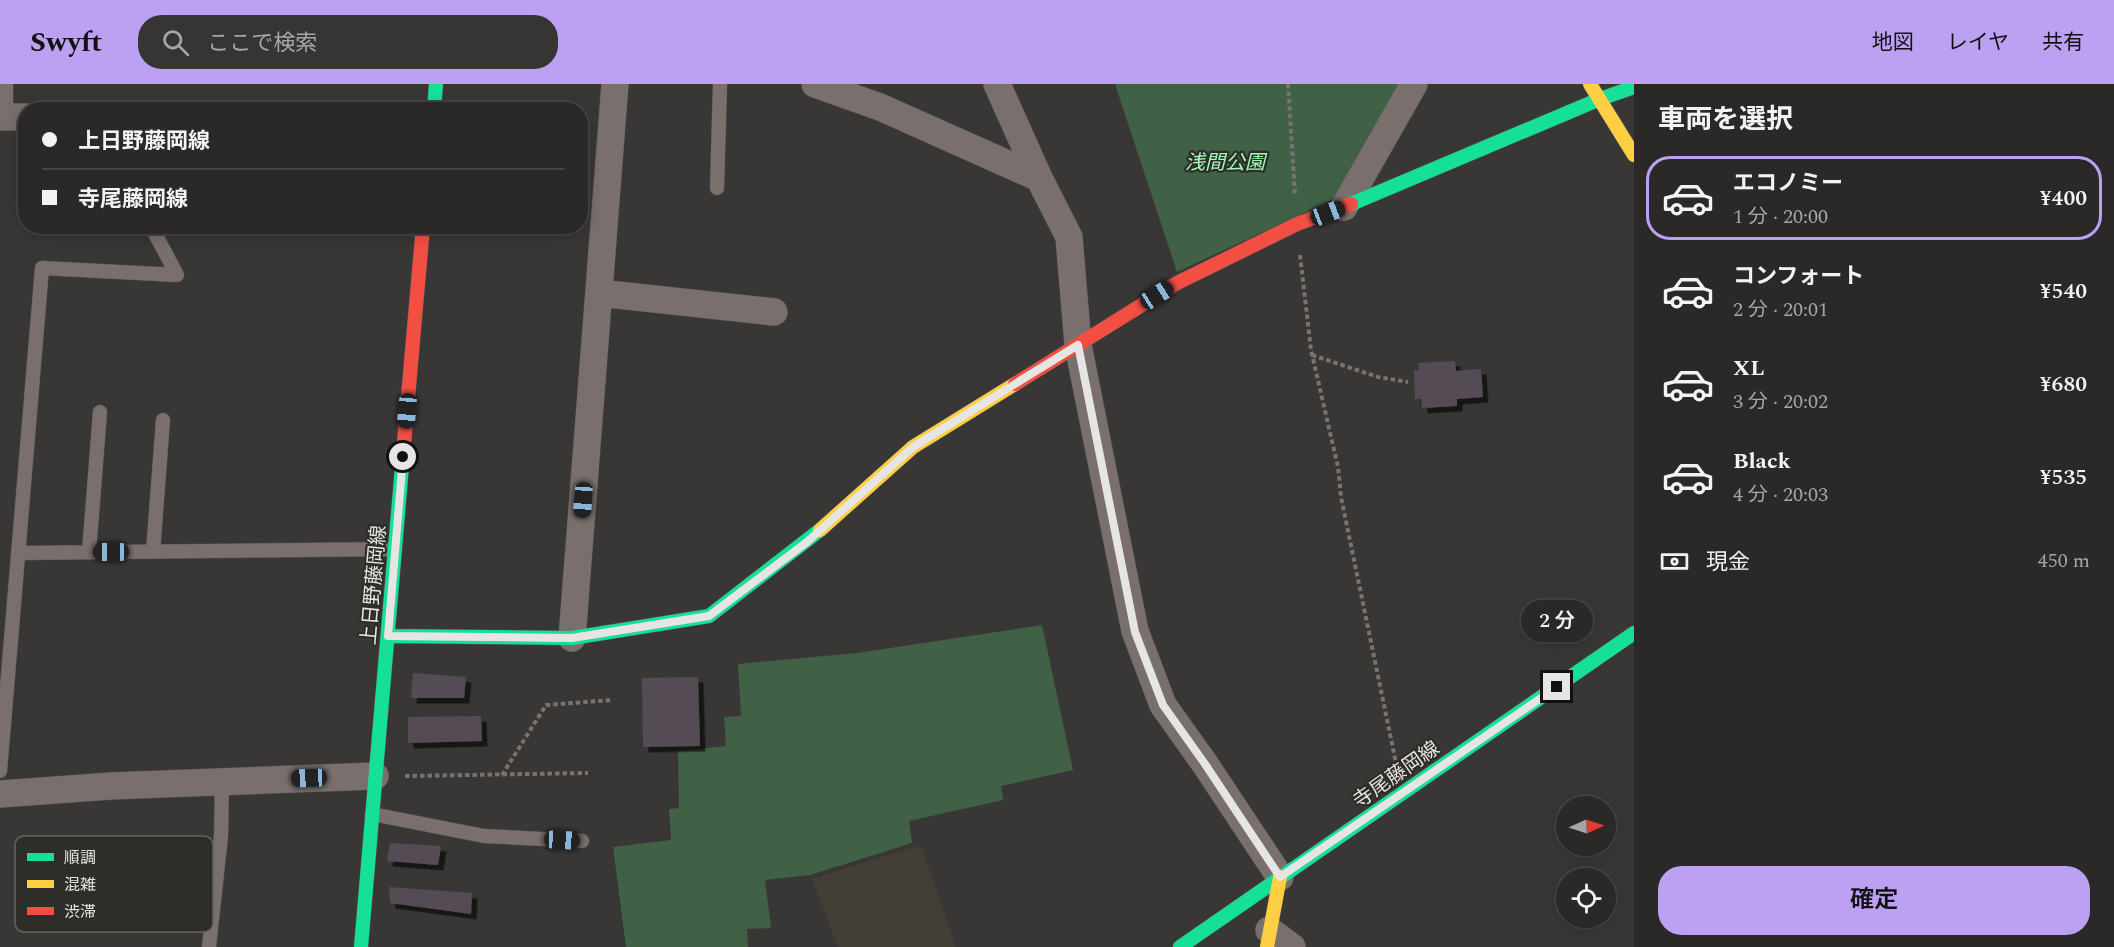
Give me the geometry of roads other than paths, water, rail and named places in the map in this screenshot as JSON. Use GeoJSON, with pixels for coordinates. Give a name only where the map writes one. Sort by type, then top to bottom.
{"type":"FeatureCollection","features":[{"type":"Feature","properties":{"kind":"street"},"geometry":{"type":"LineString","coordinates":[[435,102],[436,84]]}},
{"type":"Feature","properties":{"kind":"street"},"geometry":{"type":"LineString","coordinates":[[572,638],[615,84]]}},
{"type":"Feature","properties":{"kind":"street"},"geometry":{"type":"LineString","coordinates":[[815,84],[880,107],[1039,178]]}},
{"type":"Feature","properties":{"kind":"street"},"geometry":{"type":"LineString","coordinates":[[997,84],[1039,178],[1069,237],[1078,345],[1135,632],[1163,705],[1280,877],[1268,938],[1293,947]]}},
{"type":"Feature","properties":{"kind":"street"},"geometry":{"type":"LineString","coordinates":[[1344,207],[1414,84]]}},
{"type":"Feature","properties":{"kind":"street"},"geometry":{"type":"LineString","coordinates":[[1590,84],[1634,155]]}},
{"type":"Feature","properties":{"kind":"street"},"geometry":{"type":"LineString","coordinates":[[388,636],[572,638],[709,616],[807,542],[913,447],[1177,283],[1297,224],[1344,207],[1600,99],[1634,87]]}},
{"type":"Feature","properties":{"kind":"street","name":"上日野藤岡線"},"geometry":{"type":"LineString","coordinates":[[361,947],[422,234]]}},
{"type":"Feature","properties":{"kind":"street"},"geometry":{"type":"LineString","coordinates":[[599,293],[774,312]]}},
{"type":"Feature","properties":{"kind":"street","name":"寺尾藤岡線"},"geometry":{"type":"LineString","coordinates":[[1180,947],[1634,633]]}},
{"type":"Feature","properties":{"kind":"street"},"geometry":{"type":"LineString","coordinates":[[0,794],[111,786],[375,776]]}},
{"type":"Feature","properties":{"kind":"lane"},"geometry":{"type":"LineString","coordinates":[[6,84],[10,117]]}},
{"type":"Feature","properties":{"kind":"lane"},"geometry":{"type":"LineString","coordinates":[[717,188],[720,84]]}},
{"type":"Feature","properties":{"kind":"lane"},"geometry":{"type":"LineString","coordinates":[[0,771],[42,268],[177,275],[156,234]]}},
{"type":"Feature","properties":{"kind":"lane"},"geometry":{"type":"LineString","coordinates":[[89,552],[100,412]]}},
{"type":"Feature","properties":{"kind":"lane"},"geometry":{"type":"LineString","coordinates":[[153,552],[163,420]]}},
{"type":"Feature","properties":{"kind":"lane"},"geometry":{"type":"LineString","coordinates":[[18,553],[395,549]]}},
{"type":"Feature","properties":{"kind":"lane"},"geometry":{"type":"LineString","coordinates":[[213,910],[221,836],[222,782]]}},
{"type":"Feature","properties":{"kind":"lane"},"geometry":{"type":"LineString","coordinates":[[372,814],[484,836],[582,841]]}},
{"type":"Feature","properties":{"kind":"lane"},"geometry":{"type":"LineString","coordinates":[[209,947],[211,932]]}},
{"type":"Feature","properties":{"kind":"park label","name":"浅間公園"},"geometry":{"type":"Point","coordinates":[1225,162]}}]}
